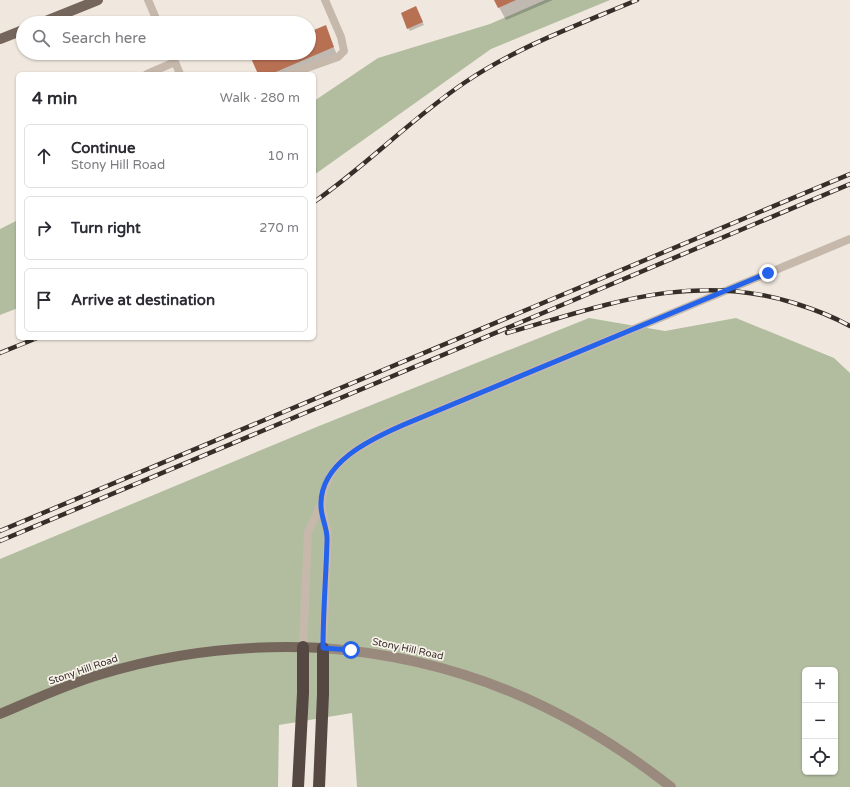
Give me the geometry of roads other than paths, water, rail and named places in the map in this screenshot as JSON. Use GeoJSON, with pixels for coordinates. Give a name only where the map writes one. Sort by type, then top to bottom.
{"type":"FeatureCollection","features":[{"type":"Feature","properties":{"kind":"highway"},"geometry":{"type":"LineString","coordinates":[[298,787],[303,693],[303,647]]}},
{"type":"Feature","properties":{"kind":"highway"},"geometry":{"type":"LineString","coordinates":[[319,787],[323,694],[323,648]]}},
{"type":"Feature","properties":{"kind":"main road"},"geometry":{"type":"LineString","coordinates":[[58,16],[98,0]]}},
{"type":"Feature","properties":{"kind":"main road"},"geometry":{"type":"LineString","coordinates":[[0,39],[16,33]]}},
{"type":"Feature","properties":{"kind":"main road","name":"Stony Hill Road"},"geometry":{"type":"LineString","coordinates":[[0,714],[100,674],[162,658],[222,649],[274,646],[323,648]]}},
{"type":"Feature","properties":{"kind":"street","name":"Stony Hill Road"},"geometry":{"type":"LineString","coordinates":[[323,648],[358,650],[424,662],[514,693],[587,728],[618,748],[671,787]]}},
{"type":"Feature","properties":{"kind":"lane"},"geometry":{"type":"LineString","coordinates":[[148,0],[155,16]]}},
{"type":"Feature","properties":{"kind":"lane"},"geometry":{"type":"LineString","coordinates":[[296,72],[338,57],[344,51],[341,37],[325,0]]}},
{"type":"Feature","properties":{"kind":"lane"},"geometry":{"type":"LineString","coordinates":[[152,72],[175,62],[179,72]]}},
{"type":"Feature","properties":{"kind":"lane"},"geometry":{"type":"LineString","coordinates":[[303,647],[308,532],[321,505],[324,490],[330,476],[339,463],[351,453],[380,435],[850,239]]}},
{"type":"Feature","properties":{"kind":"lane"},"geometry":{"type":"LineString","coordinates":[[321,505],[328,533],[323,648]]}},
{"type":"Feature","properties":{"kind":"railway"},"geometry":{"type":"LineString","coordinates":[[316,201],[445,97],[484,70],[548,37],[637,0]]}},
{"type":"Feature","properties":{"kind":"railway"},"geometry":{"type":"LineString","coordinates":[[0,531],[850,174]]}},
{"type":"Feature","properties":{"kind":"railway"},"geometry":{"type":"LineString","coordinates":[[0,541],[850,184]]}},
{"type":"Feature","properties":{"kind":"railway"},"geometry":{"type":"LineString","coordinates":[[507,333],[614,303],[684,291],[720,290],[756,294],[794,303],[822,313],[850,326]]}},
{"type":"Feature","properties":{"kind":"railway"},"geometry":{"type":"LineString","coordinates":[[0,353],[32,340]]}}]}
